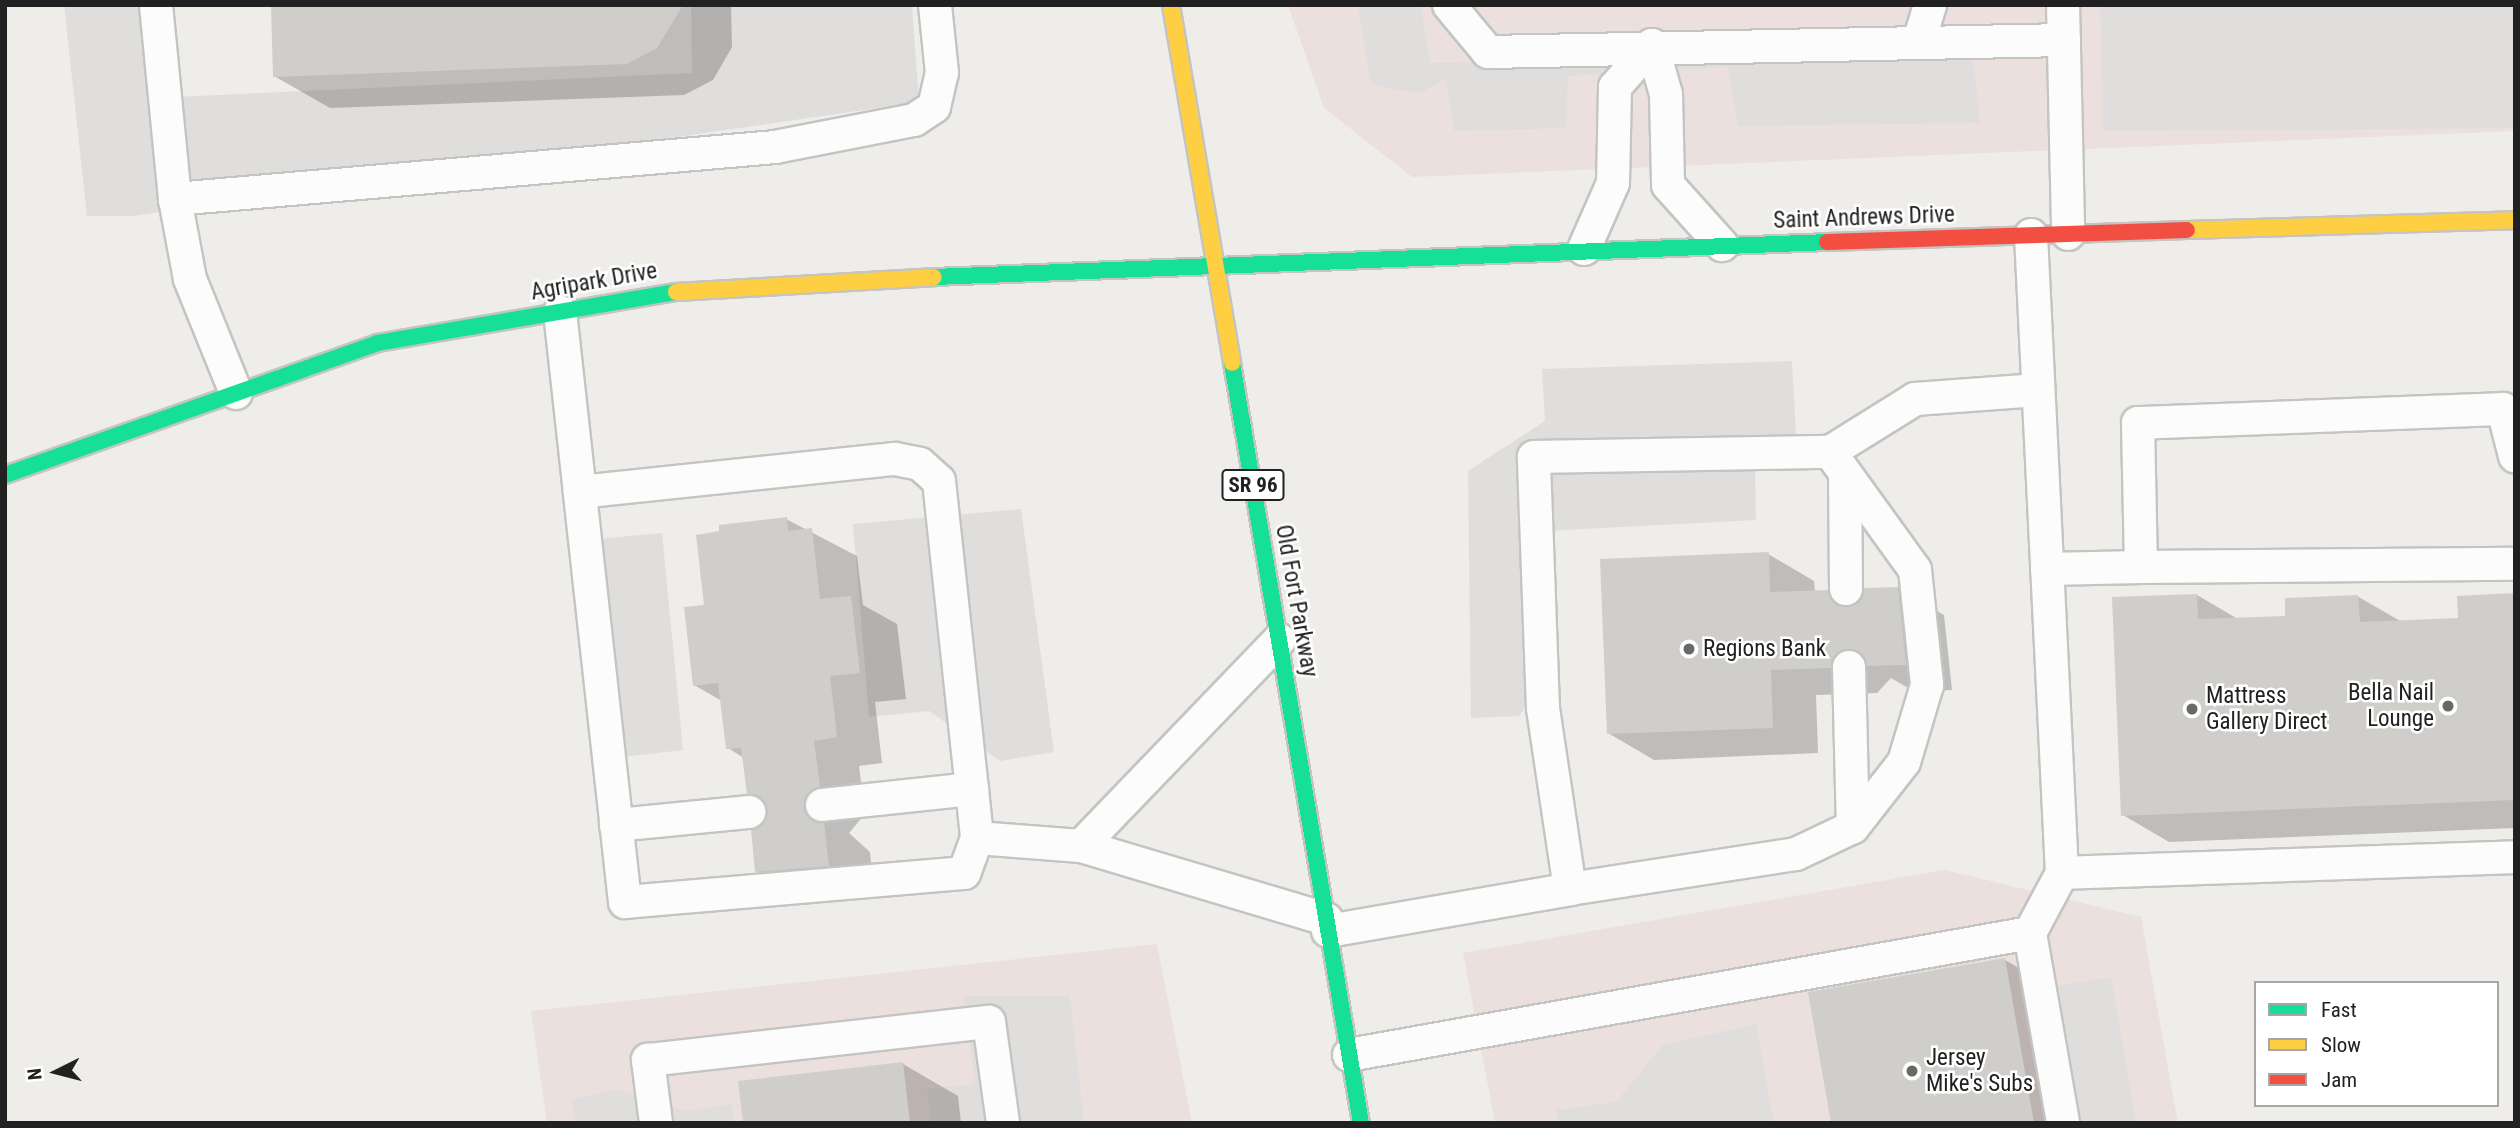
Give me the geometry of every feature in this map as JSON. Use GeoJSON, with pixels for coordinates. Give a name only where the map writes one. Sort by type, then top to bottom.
{"type":"FeatureCollection","features":[{"type":"Feature","properties":{"kind":"street","name":"Old Fort Parkway"},"geometry":{"type":"LineString","coordinates":[[1171,5],[1361,1123]]}},
{"type":"Feature","properties":{"kind":"street","name":"Saint Andrews Drive"},"geometry":{"type":"LineString","coordinates":[[1215,261],[2515,220]]}},
{"type":"Feature","properties":{"kind":"street","name":"Agripark Drive"},"geometry":{"type":"LineString","coordinates":[[5,475],[377,343],[670,292],[1215,261]]}},
{"type":"Feature","properties":{"kind":"lane"},"geometry":{"type":"LineString","coordinates":[[156,5],[175,199],[190,279],[236,393]]}},
{"type":"Feature","properties":{"kind":"lane"},"geometry":{"type":"LineString","coordinates":[[175,199],[775,147],[914,120],[934,107],[942,74],[935,5]]}},
{"type":"Feature","properties":{"kind":"lane"},"geometry":{"type":"LineString","coordinates":[[1449,5],[1488,52],[1920,38],[2064,40]]}},
{"type":"Feature","properties":{"kind":"lane"},"geometry":{"type":"LineString","coordinates":[[1920,38],[1930,5]]}},
{"type":"Feature","properties":{"kind":"lane"},"geometry":{"type":"LineString","coordinates":[[2063,5],[2068,234]]}},
{"type":"Feature","properties":{"kind":"lane"},"geometry":{"type":"LineString","coordinates":[[1652,45],[1666,94],[1668,185],[1722,245]]}},
{"type":"Feature","properties":{"kind":"lane"},"geometry":{"type":"LineString","coordinates":[[1584,249],[1613,183],[1615,88],[1652,45]]}},
{"type":"Feature","properties":{"kind":"lane"},"geometry":{"type":"LineString","coordinates":[[2031,235],[2062,873],[2030,933],[2063,1123]]}},
{"type":"Feature","properties":{"kind":"lane"},"geometry":{"type":"LineString","coordinates":[[560,312],[625,902],[964,873],[977,838],[939,481],[920,464],[895,458],[580,492]]}},
{"type":"Feature","properties":{"kind":"lane"},"geometry":{"type":"LineString","coordinates":[[1570,889],[1543,708],[1534,457],[1837,463],[1915,399],[2038,390]]}},
{"type":"Feature","properties":{"kind":"lane"},"geometry":{"type":"LineString","coordinates":[[2141,567],[2138,424],[2503,409],[2515,456]]}},
{"type":"Feature","properties":{"kind":"lane"},"geometry":{"type":"LineString","coordinates":[[1837,463],[1846,589]]}},
{"type":"Feature","properties":{"kind":"lane"},"geometry":{"type":"LineString","coordinates":[[977,838],[1081,845],[1327,925],[1796,853],[1853,827],[1904,762],[1927,685],[1915,570],[1837,463]]}},
{"type":"Feature","properties":{"kind":"lane"},"geometry":{"type":"LineString","coordinates":[[2047,569],[2515,564]]}},
{"type":"Feature","properties":{"kind":"lane"},"geometry":{"type":"LineString","coordinates":[[1081,845],[1279,640]]}},
{"type":"Feature","properties":{"kind":"lane"},"geometry":{"type":"LineString","coordinates":[[1849,667],[1853,827]]}},
{"type":"Feature","properties":{"kind":"lane"},"geometry":{"type":"LineString","coordinates":[[822,805],[972,789]]}},
{"type":"Feature","properties":{"kind":"lane"},"geometry":{"type":"LineString","coordinates":[[616,825],[749,812]]}},
{"type":"Feature","properties":{"kind":"lane"},"geometry":{"type":"LineString","coordinates":[[2062,873],[2515,857]]}},
{"type":"Feature","properties":{"kind":"lane"},"geometry":{"type":"LineString","coordinates":[[1349,1055],[2030,933]]}},
{"type":"Feature","properties":{"kind":"lane"},"geometry":{"type":"LineString","coordinates":[[656,1123],[648,1060],[989,1021],[1003,1123]]}},
{"type":"Feature","properties":{"kind":"shaded area"},"geometry":{"type":"Polygon","coordinates":[[[64,5],[143,5],[152,98],[692,73],[691,5],[912,5],[919,102],[133,216],[87,216],[64,5]]]}},
{"type":"Feature","properties":{"kind":"shaded area"},"geometry":{"type":"Polygon","coordinates":[[[1288,5],[2515,5],[2515,131],[1412,177],[1324,108],[1288,5]]]}},
{"type":"Feature","properties":{"kind":"shaded area"},"geometry":{"type":"Polygon","coordinates":[[[1358,5],[1421,5],[1430,63],[1973,58],[1980,123],[1738,126],[1728,67],[1568,76],[1566,128],[1454,131],[1446,78],[1419,94],[1371,84],[1358,5]]]}},
{"type":"Feature","properties":{"kind":"shaded area"},"geometry":{"type":"Polygon","coordinates":[[[2100,5],[2515,5],[2515,128],[2103,131],[2100,5]]]}},
{"type":"Feature","properties":{"kind":"shaded area"},"geometry":{"type":"Polygon","coordinates":[[[1792,361],[1796,433],[1755,468],[1756,520],[1526,532],[1531,700],[1519,716],[1471,718],[1468,471],[1545,421],[1542,369],[1792,361]]]}},
{"type":"Feature","properties":{"kind":"shaded area"},"geometry":{"type":"Polygon","coordinates":[[[1021,509],[1054,752],[1000,761],[929,711],[869,717],[853,524],[1021,509]]]}},
{"type":"Feature","properties":{"kind":"shaded area"},"geometry":{"type":"Polygon","coordinates":[[[662,533],[683,750],[623,757],[598,539],[662,533]]]}},
{"type":"Feature","properties":{"kind":"shaded area"},"geometry":{"type":"Polygon","coordinates":[[[1945,870],[2141,917],[2178,1123],[1495,1123],[1463,953],[1945,870]]]}},
{"type":"Feature","properties":{"kind":"shaded area"},"geometry":{"type":"Polygon","coordinates":[[[1157,944],[1192,1123],[547,1123],[531,1011],[1157,944]]]}},
{"type":"Feature","properties":{"kind":"shaded area"},"geometry":{"type":"Polygon","coordinates":[[[2111,977],[2136,1123],[2074,1123],[2051,987],[2111,977]]]}},
{"type":"Feature","properties":{"kind":"shaded area"},"geometry":{"type":"Polygon","coordinates":[[[964,996],[1070,996],[1084,1123],[931,1123],[927,1089],[975,1084],[964,996]]]}},
{"type":"Feature","properties":{"kind":"shaded area"},"geometry":{"type":"Polygon","coordinates":[[[1756,1024],[1774,1123],[1559,1123],[1556,1110],[1616,1102],[1663,1045],[1756,1024]]]}},
{"type":"Feature","properties":{"kind":"shaded area"},"geometry":{"type":"Polygon","coordinates":[[[618,1089],[683,1111],[732,1104],[734,1123],[575,1123],[572,1099],[618,1089]]]}},
{"type":"Feature","properties":{"kind":"building"},"geometry":{"type":"Polygon","coordinates":[[[271,5],[683,5],[657,48],[627,64],[273,77],[271,5]]]}},
{"type":"Feature","properties":{"kind":"building"},"geometry":{"type":"Polygon","coordinates":[[[787,517],[788,531],[812,528],[820,599],[851,596],[860,673],[830,676],[837,737],[814,741],[820,787],[806,797],[804,808],[824,823],[829,866],[755,872],[751,830],[765,820],[767,810],[747,794],[741,748],[726,749],[718,683],[693,686],[684,607],[704,605],[696,535],[719,531],[719,525],[787,517]]]}},
{"type":"Feature","properties":{"kind":"building"},"geometry":{"type":"Polygon","coordinates":[[[1769,552],[1770,592],[1828,590],[1836,605],[1847,607],[1864,588],[1898,587],[1906,665],[1867,666],[1858,651],[1848,649],[1831,668],[1771,670],[1773,728],[1607,734],[1600,559],[1769,552]]]}},
{"type":"Feature","properties":{"kind":"building"},"geometry":{"type":"Polygon","coordinates":[[[2515,593],[2515,800],[2121,816],[2112,597],[2197,594],[2198,619],[2285,616],[2285,598],[2358,595],[2360,622],[2458,618],[2457,596],[2515,593]]]}},
{"type":"Feature","properties":{"kind":"building"},"geometry":{"type":"Polygon","coordinates":[[[2005,958],[2034,1123],[1831,1123],[1808,992],[2005,958]]]}},
{"type":"Feature","properties":{"kind":"building"},"geometry":{"type":"Polygon","coordinates":[[[903,1062],[910,1123],[743,1123],[738,1081],[903,1062]]]}},
{"type":"Feature","properties":{"kind":"traffic: fast"},"geometry":{"type":"LineString","coordinates":[[934,277],[1827,242]]}},
{"type":"Feature","properties":{"kind":"traffic: fast"},"geometry":{"type":"LineString","coordinates":[[5,475],[377,343],[676,292]]}},
{"type":"Feature","properties":{"kind":"traffic: fast"},"geometry":{"type":"LineString","coordinates":[[1232,363],[1361,1123]]}},
{"type":"Feature","properties":{"kind":"traffic: slow"},"geometry":{"type":"LineString","coordinates":[[1171,5],[1232,363]]}},
{"type":"Feature","properties":{"kind":"traffic: slow"},"geometry":{"type":"LineString","coordinates":[[2187,230],[2515,220]]}},
{"type":"Feature","properties":{"kind":"traffic: slow"},"geometry":{"type":"LineString","coordinates":[[676,292],[934,277]]}},
{"type":"Feature","properties":{"kind":"traffic: jam"},"geometry":{"type":"LineString","coordinates":[[1827,242],[2187,230]]}},
{"type":"Feature","properties":{"kind":"place","name":"Regions Bank"},"geometry":{"type":"Point","coordinates":[1689,649]}},
{"type":"Feature","properties":{"kind":"place","name":"Bella Nail Lounge"},"geometry":{"type":"Point","coordinates":[2448,706]}},
{"type":"Feature","properties":{"kind":"place","name":"Mattress Gallery Direct"},"geometry":{"type":"Point","coordinates":[2192,709]}},
{"type":"Feature","properties":{"kind":"place","name":"Jersey Mike's Subs"},"geometry":{"type":"Point","coordinates":[1912,1071]}}]}
